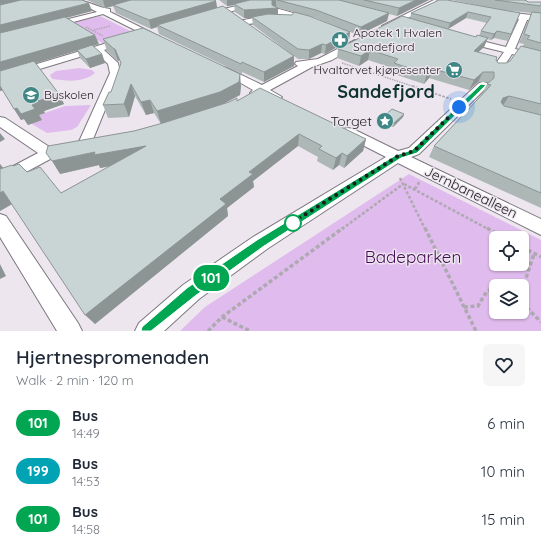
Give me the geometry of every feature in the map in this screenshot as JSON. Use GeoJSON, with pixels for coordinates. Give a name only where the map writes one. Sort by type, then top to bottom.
{"type":"FeatureCollection","features":[{"type":"Feature","properties":{"kind":"street"},"geometry":{"type":"LineString","coordinates":[[78,0],[162,40]]}},
{"type":"Feature","properties":{"kind":"street"},"geometry":{"type":"LineString","coordinates":[[204,16],[272,0]]}},
{"type":"Feature","properties":{"kind":"street"},"geometry":{"type":"LineString","coordinates":[[378,30],[395,21],[438,3]]}},
{"type":"Feature","properties":{"kind":"street"},"geometry":{"type":"LineString","coordinates":[[217,4],[254,31]]}},
{"type":"Feature","properties":{"kind":"street"},"geometry":{"type":"LineString","coordinates":[[45,28],[114,10]]}},
{"type":"Feature","properties":{"kind":"street"},"geometry":{"type":"LineString","coordinates":[[242,23],[268,19],[315,22],[276,11]]}},
{"type":"Feature","properties":{"kind":"street"},"geometry":{"type":"LineString","coordinates":[[494,12],[521,17],[541,18]]}},
{"type":"Feature","properties":{"kind":"street"},"geometry":{"type":"LineString","coordinates":[[497,69],[509,51],[523,19],[521,17]]}},
{"type":"Feature","properties":{"kind":"street"},"geometry":{"type":"LineString","coordinates":[[385,18],[407,24]]}},
{"type":"Feature","properties":{"kind":"street"},"geometry":{"type":"LineString","coordinates":[[0,78],[159,30]]}},
{"type":"Feature","properties":{"kind":"street"},"geometry":{"type":"LineString","coordinates":[[455,37],[541,58]]}},
{"type":"Feature","properties":{"kind":"street"},"geometry":{"type":"LineString","coordinates":[[294,62],[301,65],[318,63],[357,42],[358,38]]}},
{"type":"Feature","properties":{"kind":"street"},"geometry":{"type":"LineString","coordinates":[[0,180],[49,153],[90,144],[115,72],[113,63],[98,49]]}},
{"type":"Feature","properties":{"kind":"street"},"geometry":{"type":"LineString","coordinates":[[210,64],[290,103]]}},
{"type":"Feature","properties":{"kind":"street"},"geometry":{"type":"LineString","coordinates":[[247,98],[308,65]]}},
{"type":"Feature","properties":{"kind":"street"},"geometry":{"type":"LineString","coordinates":[[147,331],[191,292],[260,243],[398,156],[414,151],[483,85]]}},
{"type":"Feature","properties":{"kind":"street"},"geometry":{"type":"LineString","coordinates":[[0,121],[49,153]]}},
{"type":"Feature","properties":{"kind":"street","name":"Jernbanealleen"},"geometry":{"type":"LineString","coordinates":[[338,127],[541,227]]}},
{"type":"Feature","properties":{"kind":"street"},"geometry":{"type":"LineString","coordinates":[[0,221],[70,331]]}},
{"type":"Feature","properties":{"kind":"path"},"geometry":{"type":"LineString","coordinates":[[81,24],[104,37]]}},
{"type":"Feature","properties":{"kind":"path"},"geometry":{"type":"LineString","coordinates":[[94,31],[116,24]]}},
{"type":"Feature","properties":{"kind":"path"},"geometry":{"type":"LineString","coordinates":[[339,62],[451,99]]}},
{"type":"Feature","properties":{"kind":"path"},"geometry":{"type":"LineString","coordinates":[[400,178],[476,331]]}},
{"type":"Feature","properties":{"kind":"path"},"geometry":{"type":"LineString","coordinates":[[415,189],[421,181]]}},
{"type":"Feature","properties":{"kind":"path"},"geometry":{"type":"LineString","coordinates":[[403,184],[492,231]]}},
{"type":"Feature","properties":{"kind":"path"},"geometry":{"type":"LineString","coordinates":[[208,331],[222,317],[403,184]]}},
{"type":"Feature","properties":{"kind":"path"},"geometry":{"type":"LineString","coordinates":[[529,251],[541,257]]}},
{"type":"Feature","properties":{"kind":"path"},"geometry":{"type":"LineString","coordinates":[[526,279],[534,254]]}},
{"type":"Feature","properties":{"kind":"path"},"geometry":{"type":"LineString","coordinates":[[464,307],[478,306],[486,291],[489,290]]}},
{"type":"Feature","properties":{"kind":"path"},"geometry":{"type":"LineString","coordinates":[[529,310],[541,322]]}},
{"type":"Feature","properties":{"kind":"path"},"geometry":{"type":"LineString","coordinates":[[222,317],[250,331]]}},
{"type":"Feature","properties":{"kind":"green space"},"geometry":{"type":"Polygon","coordinates":[[[100,16],[136,34],[104,44],[69,23],[100,16]]]}},
{"type":"Feature","properties":{"kind":"green space"},"geometry":{"type":"Polygon","coordinates":[[[79,68],[92,70],[95,73],[80,80],[52,79],[50,75],[56,71],[79,68]]]}},
{"type":"Feature","properties":{"kind":"green space"},"geometry":{"type":"Polygon","coordinates":[[[91,105],[77,127],[71,130],[47,133],[25,120],[65,106],[91,105]]]}},
{"type":"Feature","properties":{"kind":"green space","name":"Badeparken"},"geometry":{"type":"Polygon","coordinates":[[[409,174],[523,231],[489,231],[489,271],[529,271],[529,234],[541,240],[541,331],[180,331],[205,307],[409,174]]]}},
{"type":"Feature","properties":{"kind":"building"},"geometry":{"type":"Polygon","coordinates":[[[21,0],[82,0],[89,3],[0,25],[0,5],[21,0]]]}},
{"type":"Feature","properties":{"kind":"building"},"geometry":{"type":"Polygon","coordinates":[[[131,0],[216,1],[149,20],[113,5],[131,0]]]}},
{"type":"Feature","properties":{"kind":"building"},"geometry":{"type":"Polygon","coordinates":[[[250,0],[272,0],[272,5],[278,8],[244,10],[234,4],[250,0]]]}},
{"type":"Feature","properties":{"kind":"building"},"geometry":{"type":"Polygon","coordinates":[[[277,0],[339,0],[389,13],[361,27],[316,10],[277,0]]]}},
{"type":"Feature","properties":{"kind":"building"},"geometry":{"type":"Polygon","coordinates":[[[364,0],[416,0],[399,8],[364,0]]]}},
{"type":"Feature","properties":{"kind":"building"},"geometry":{"type":"Polygon","coordinates":[[[439,0],[447,0],[520,13],[511,34],[497,31],[494,34],[481,31],[491,17],[468,12],[450,23],[411,13],[439,0]]]}},
{"type":"Feature","properties":{"kind":"building"},"geometry":{"type":"Polygon","coordinates":[[[495,0],[524,0],[528,2],[541,2],[541,6],[495,0]]]}},
{"type":"Feature","properties":{"kind":"building"},"geometry":{"type":"Polygon","coordinates":[[[223,6],[294,56],[264,72],[242,62],[241,64],[157,25],[223,6]]]}},
{"type":"Feature","properties":{"kind":"building"},"geometry":{"type":"Polygon","coordinates":[[[294,12],[309,16],[350,32],[326,45],[322,44],[309,50],[298,49],[252,17],[268,14],[292,15],[294,12]]]}},
{"type":"Feature","properties":{"kind":"building"},"geometry":{"type":"Polygon","coordinates":[[[532,12],[541,13],[541,43],[527,39],[530,36],[524,34],[532,12]]]}},
{"type":"Feature","properties":{"kind":"building"},"geometry":{"type":"Polygon","coordinates":[[[402,16],[476,37],[477,35],[488,38],[474,51],[497,57],[496,60],[498,63],[506,63],[510,61],[521,46],[541,51],[541,104],[509,96],[503,98],[501,102],[504,106],[541,115],[541,193],[434,146],[491,85],[487,84],[494,78],[494,72],[483,72],[474,80],[433,69],[427,74],[394,63],[398,59],[370,50],[361,56],[338,49],[402,16]]]}},
{"type":"Feature","properties":{"kind":"building"},"geometry":{"type":"Polygon","coordinates":[[[65,17],[95,35],[0,62],[0,33],[65,17]]]}},
{"type":"Feature","properties":{"kind":"building"},"geometry":{"type":"Polygon","coordinates":[[[143,28],[240,74],[239,82],[220,92],[157,111],[150,100],[141,102],[131,84],[124,104],[103,105],[109,92],[111,92],[121,63],[115,49],[103,39],[143,28]]]}},
{"type":"Feature","properties":{"kind":"building"},"geometry":{"type":"Polygon","coordinates":[[[92,45],[102,54],[86,59],[77,50],[92,45]]]}},
{"type":"Feature","properties":{"kind":"building","name":"Byskolen"},"geometry":{"type":"Polygon","coordinates":[[[34,61],[59,94],[38,101],[39,102],[32,105],[35,109],[21,114],[17,108],[14,109],[0,86],[0,71],[34,61]]]}},
{"type":"Feature","properties":{"kind":"building"},"geometry":{"type":"Polygon","coordinates":[[[260,88],[366,139],[347,156],[342,153],[336,158],[319,149],[322,146],[299,134],[249,172],[253,174],[220,199],[226,204],[85,315],[3,191],[0,193],[0,169],[19,164],[27,172],[40,167],[61,193],[146,146],[94,155],[95,152],[52,161],[46,153],[48,146],[134,131],[229,102],[237,98],[237,101],[260,88]]]}},
{"type":"Feature","properties":{"kind":"building"},"geometry":{"type":"Polygon","coordinates":[[[392,109],[404,114],[394,123],[382,118],[392,109]]]}},
{"type":"Feature","properties":{"kind":"bus line","name":"101"},"geometry":{"type":"LineString","coordinates":[[147,331],[191,292],[260,243],[398,156],[414,151],[483,85]]}},
{"type":"Feature","properties":{"kind":"place","name":"Apotek 1 Hvalen Sandefjord"},"geometry":{"type":"Point","coordinates":[340,40]}},
{"type":"Feature","properties":{"kind":"place","name":"Hvaltorvet kjøpesenter"},"geometry":{"type":"Point","coordinates":[454,70]}},
{"type":"Feature","properties":{"kind":"place","name":"Byskolen"},"geometry":{"type":"Point","coordinates":[31,95]}},
{"type":"Feature","properties":{"kind":"place","name":"Torget"},"geometry":{"type":"Point","coordinates":[385,121]}},
{"type":"Feature","properties":{"kind":"district","name":"Sandefjord"},"geometry":{"type":"Point","coordinates":[386,92]}},
{"type":"Feature","properties":{"kind":"route"},"geometry":{"type":"LineString","coordinates":[[293,223],[287,226],[398,156],[414,151],[459,107]]}}]}
